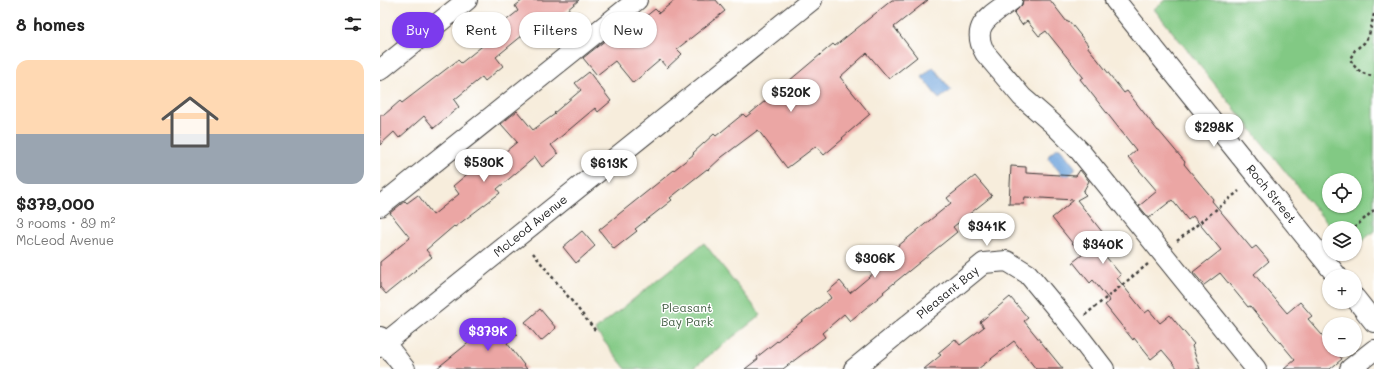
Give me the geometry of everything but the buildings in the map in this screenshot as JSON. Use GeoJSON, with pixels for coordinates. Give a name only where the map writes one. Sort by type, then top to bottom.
{"type":"FeatureCollection","features":[{"type":"Feature","properties":{"kind":"street"},"geometry":{"type":"LineString","coordinates":[[380,70],[445,6],[467,0]]}},
{"type":"Feature","properties":{"kind":"street"},"geometry":{"type":"LineString","coordinates":[[380,206],[637,0]]}},
{"type":"Feature","properties":{"kind":"street","name":"McLeod Avenue"},"geometry":{"type":"LineString","coordinates":[[382,343],[812,0]]}},
{"type":"Feature","properties":{"kind":"street"},"geometry":{"type":"LineString","coordinates":[[1012,0],[986,19],[981,27],[979,37],[981,46],[985,53],[1022,97],[1053,124],[1079,150],[1256,369]]}},
{"type":"Feature","properties":{"kind":"street","name":"Roch Street"},"geometry":{"type":"LineString","coordinates":[[1115,0],[1331,269]]}},
{"type":"Feature","properties":{"kind":"street","name":"Pleasant Bay"},"geometry":{"type":"LineString","coordinates":[[854,369],[984,263],[1008,260],[1028,274],[1104,369]]}},
{"type":"Feature","properties":{"kind":"street"},"geometry":{"type":"LineString","coordinates":[[1362,307],[1374,322]]}},
{"type":"Feature","properties":{"kind":"street"},"geometry":{"type":"LineString","coordinates":[[382,343],[405,369]]}},
{"type":"Feature","properties":{"kind":"street"},"geometry":{"type":"LineString","coordinates":[[1350,369],[1374,350]]}},
{"type":"Feature","properties":{"kind":"path"},"geometry":{"type":"LineString","coordinates":[[1374,14],[1369,35],[1364,43],[1355,50],[1350,59],[1354,68],[1364,74],[1374,77]]}},
{"type":"Feature","properties":{"kind":"path"},"geometry":{"type":"LineString","coordinates":[[1362,221],[1374,210]]}},
{"type":"Feature","properties":{"kind":"path"},"geometry":{"type":"LineString","coordinates":[[533,253],[595,330]]}},
{"type":"Feature","properties":{"kind":"green space"},"geometry":{"type":"Polygon","coordinates":[[[1165,0],[1374,0],[1374,231],[1362,241],[1362,221],[1325,221],[1154,9],[1165,0]]]}},
{"type":"Feature","properties":{"kind":"green space","name":"Pleasant Bay Park"},"geometry":{"type":"Polygon","coordinates":[[[704,243],[761,315],[692,369],[626,369],[595,330],[704,243]]]}},
{"type":"Feature","properties":{"kind":"water"},"geometry":{"type":"Polygon","coordinates":[[[933,67],[951,90],[939,99],[922,77],[933,67]]]}},
{"type":"Feature","properties":{"kind":"water"},"geometry":{"type":"Polygon","coordinates":[[[1057,148],[1060,148],[1075,167],[1075,170],[1067,177],[1064,177],[1048,158],[1049,155],[1057,148]]]}}]}
